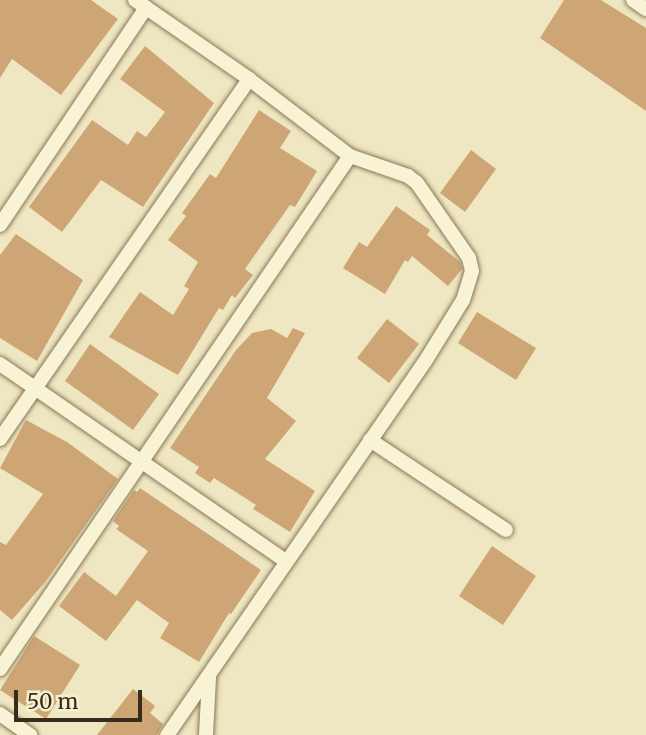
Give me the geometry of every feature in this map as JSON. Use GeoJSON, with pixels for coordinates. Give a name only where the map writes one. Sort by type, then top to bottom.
{"type":"FeatureCollection","features":[{"type":"Feature","properties":{"kind":"street"},"geometry":{"type":"LineString","coordinates":[[633,0],[646,9]]}},
{"type":"Feature","properties":{"kind":"street"},"geometry":{"type":"LineString","coordinates":[[0,225],[140,4],[249,79],[350,156],[408,176],[417,183],[469,258],[472,271],[463,300],[167,735]]}},
{"type":"Feature","properties":{"kind":"street"},"geometry":{"type":"LineString","coordinates":[[0,439],[249,79]]}},
{"type":"Feature","properties":{"kind":"street"},"geometry":{"type":"LineString","coordinates":[[0,669],[350,156]]}},
{"type":"Feature","properties":{"kind":"street"},"geometry":{"type":"LineString","coordinates":[[0,364],[286,561]]}},
{"type":"Feature","properties":{"kind":"street"},"geometry":{"type":"LineString","coordinates":[[370,440],[506,530]]}},
{"type":"Feature","properties":{"kind":"street"},"geometry":{"type":"LineString","coordinates":[[206,735],[209,676]]}},
{"type":"Feature","properties":{"kind":"street"},"geometry":{"type":"LineString","coordinates":[[1,716],[30,735]]}},
{"type":"Feature","properties":{"kind":"building"},"geometry":{"type":"Polygon","coordinates":[[[0,0],[91,0],[118,19],[61,95],[12,59],[0,78],[0,0]]]}},
{"type":"Feature","properties":{"kind":"building"},"geometry":{"type":"Polygon","coordinates":[[[564,0],[601,0],[646,28],[646,111],[540,38],[564,0]]]}},
{"type":"Feature","properties":{"kind":"building"},"geometry":{"type":"Polygon","coordinates":[[[145,46],[214,103],[143,207],[101,180],[62,232],[29,207],[92,120],[128,145],[137,131],[146,137],[165,112],[120,79],[145,46]]]}},
{"type":"Feature","properties":{"kind":"building"},"geometry":{"type":"Polygon","coordinates":[[[259,110],[291,131],[280,148],[317,171],[295,207],[290,205],[245,269],[253,275],[235,298],[232,295],[223,310],[219,308],[178,375],[109,337],[140,292],[173,315],[189,289],[184,286],[198,262],[168,240],[186,216],[182,213],[210,174],[216,178],[259,110]]]}},
{"type":"Feature","properties":{"kind":"building"},"geometry":{"type":"Polygon","coordinates":[[[471,150],[496,169],[465,212],[440,193],[471,150]]]}},
{"type":"Feature","properties":{"kind":"building"},"geometry":{"type":"Polygon","coordinates":[[[396,206],[430,230],[427,235],[460,262],[462,269],[448,286],[412,256],[408,262],[405,260],[385,294],[343,268],[359,242],[367,247],[396,206]]]}},
{"type":"Feature","properties":{"kind":"building"},"geometry":{"type":"Polygon","coordinates":[[[16,234],[83,280],[37,361],[0,338],[0,255],[16,234]]]}},
{"type":"Feature","properties":{"kind":"building"},"geometry":{"type":"Polygon","coordinates":[[[477,312],[536,348],[516,380],[458,343],[477,312]]]}},
{"type":"Feature","properties":{"kind":"building"},"geometry":{"type":"Polygon","coordinates":[[[387,319],[419,344],[389,383],[357,358],[387,319]]]}},
{"type":"Feature","properties":{"kind":"building"},"geometry":{"type":"Polygon","coordinates":[[[293,328],[305,333],[267,398],[296,421],[265,459],[315,491],[290,532],[253,509],[256,505],[214,478],[210,483],[195,473],[199,467],[170,448],[236,350],[252,333],[271,329],[287,338],[293,328]]]}},
{"type":"Feature","properties":{"kind":"building"},"geometry":{"type":"Polygon","coordinates":[[[90,344],[159,394],[133,430],[65,381],[90,344]]]}},
{"type":"Feature","properties":{"kind":"building"},"geometry":{"type":"Polygon","coordinates":[[[26,420],[67,442],[118,479],[46,581],[12,620],[0,610],[0,542],[6,545],[43,494],[0,468],[26,420]]]}},
{"type":"Feature","properties":{"kind":"building"},"geometry":{"type":"Polygon","coordinates":[[[140,488],[261,570],[231,614],[229,613],[199,662],[160,638],[169,623],[137,600],[106,641],[59,606],[84,572],[116,596],[148,551],[116,529],[119,526],[113,521],[134,490],[137,492],[140,488]]]}},
{"type":"Feature","properties":{"kind":"building"},"geometry":{"type":"Polygon","coordinates":[[[492,546],[536,576],[503,625],[459,596],[492,546]]]}},
{"type":"Feature","properties":{"kind":"building"},"geometry":{"type":"Polygon","coordinates":[[[34,636],[80,665],[46,719],[0,690],[34,636]]]}},
{"type":"Feature","properties":{"kind":"building"},"geometry":{"type":"Polygon","coordinates":[[[133,689],[155,706],[150,713],[163,724],[157,735],[97,735],[133,689]]]}}]}
